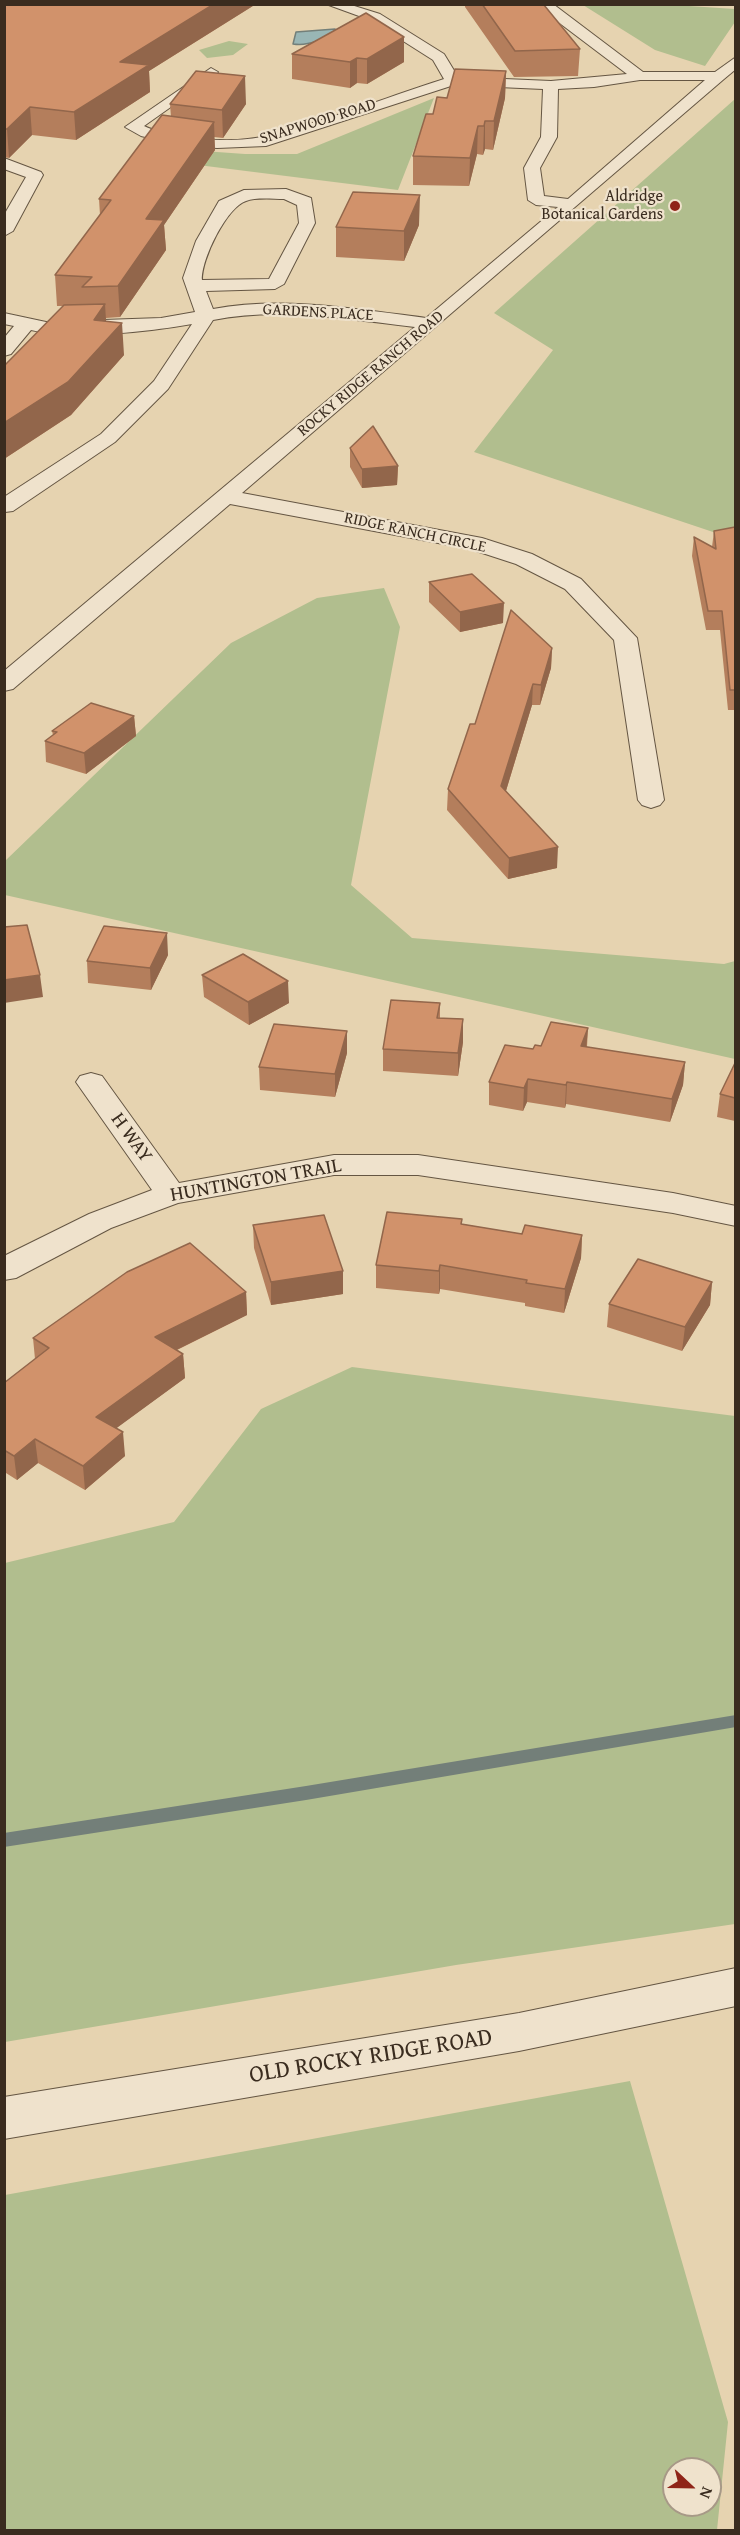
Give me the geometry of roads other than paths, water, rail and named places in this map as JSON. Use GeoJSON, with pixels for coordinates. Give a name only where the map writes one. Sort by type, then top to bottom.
{"type":"FeatureCollection","features":[{"type":"Feature","properties":{"kind":"street"},"geometry":{"type":"LineString","coordinates":[[332,4],[375,17],[439,57],[453,81],[551,85],[594,83],[646,76],[713,81]]}},
{"type":"Feature","properties":{"kind":"street"},"geometry":{"type":"LineString","coordinates":[[546,6],[646,76]]}},
{"type":"Feature","properties":{"kind":"street","name":"ROCKY RIDGE RANCH ROAD"},"geometry":{"type":"LineString","coordinates":[[4,684],[572,204],[735,61]]}},
{"type":"Feature","properties":{"kind":"street","name":"SNAPWOOD ROAD"},"geometry":{"type":"LineString","coordinates":[[211,72],[133,127],[141,132],[166,137],[240,144],[266,141],[453,81]]}},
{"type":"Feature","properties":{"kind":"street"},"geometry":{"type":"LineString","coordinates":[[551,85],[549,137],[532,168],[536,200],[572,204]]}},
{"type":"Feature","properties":{"kind":"street"},"geometry":{"type":"LineString","coordinates":[[4,163],[35,175],[4,231]]}},
{"type":"Feature","properties":{"kind":"street","name":"GARDENS PLACE"},"geometry":{"type":"LineString","coordinates":[[195,286],[275,284],[307,223],[305,202],[286,194],[244,195],[225,205],[205,241],[192,278],[206,316]]}},
{"type":"Feature","properties":{"kind":"street","name":"GARDENS PLACE"},"geometry":{"type":"LineString","coordinates":[[4,318],[46,328],[108,327],[161,324],[241,309],[334,312],[431,324]]}},
{"type":"Feature","properties":{"kind":"street"},"geometry":{"type":"LineString","coordinates":[[5,506],[108,438],[161,385],[206,316]]}},
{"type":"Feature","properties":{"kind":"street"},"geometry":{"type":"LineString","coordinates":[[4,350],[27,323]]}},
{"type":"Feature","properties":{"kind":"street","name":"RIDGE RANCH CIRCLE"},"geometry":{"type":"LineString","coordinates":[[227,497],[474,543],[524,560],[573,584],[625,638],[651,800]]}},
{"type":"Feature","properties":{"kind":"street","name":"H WAY"},"geometry":{"type":"LineString","coordinates":[[91,1082],[171,1194]]}},
{"type":"Feature","properties":{"kind":"street","name":"HUNTINGTON TRAIL"},"geometry":{"type":"LineString","coordinates":[[4,1270],[100,1221],[171,1194],[334,1165],[418,1165],[673,1203],[735,1216]]}},
{"type":"Feature","properties":{"kind":"street","name":"OLD ROCKY RIDGE ROAD"},"geometry":{"type":"LineString","coordinates":[[4,2118],[519,2032],[735,1987]]}},
{"type":"Feature","properties":{"kind":"water"},"geometry":{"type":"Polygon","coordinates":[[[335,29],[341,34],[311,43],[293,44],[296,32],[335,29]]]}},
{"type":"Feature","properties":{"kind":"waterway"},"geometry":{"type":"LineString","coordinates":[[4,1840],[306,1793],[736,1721]]}},
{"type":"Feature","properties":{"kind":"place","name":"Aldridge Botanical Gardens"},"geometry":{"type":"Point","coordinates":[675,206]}}]}
